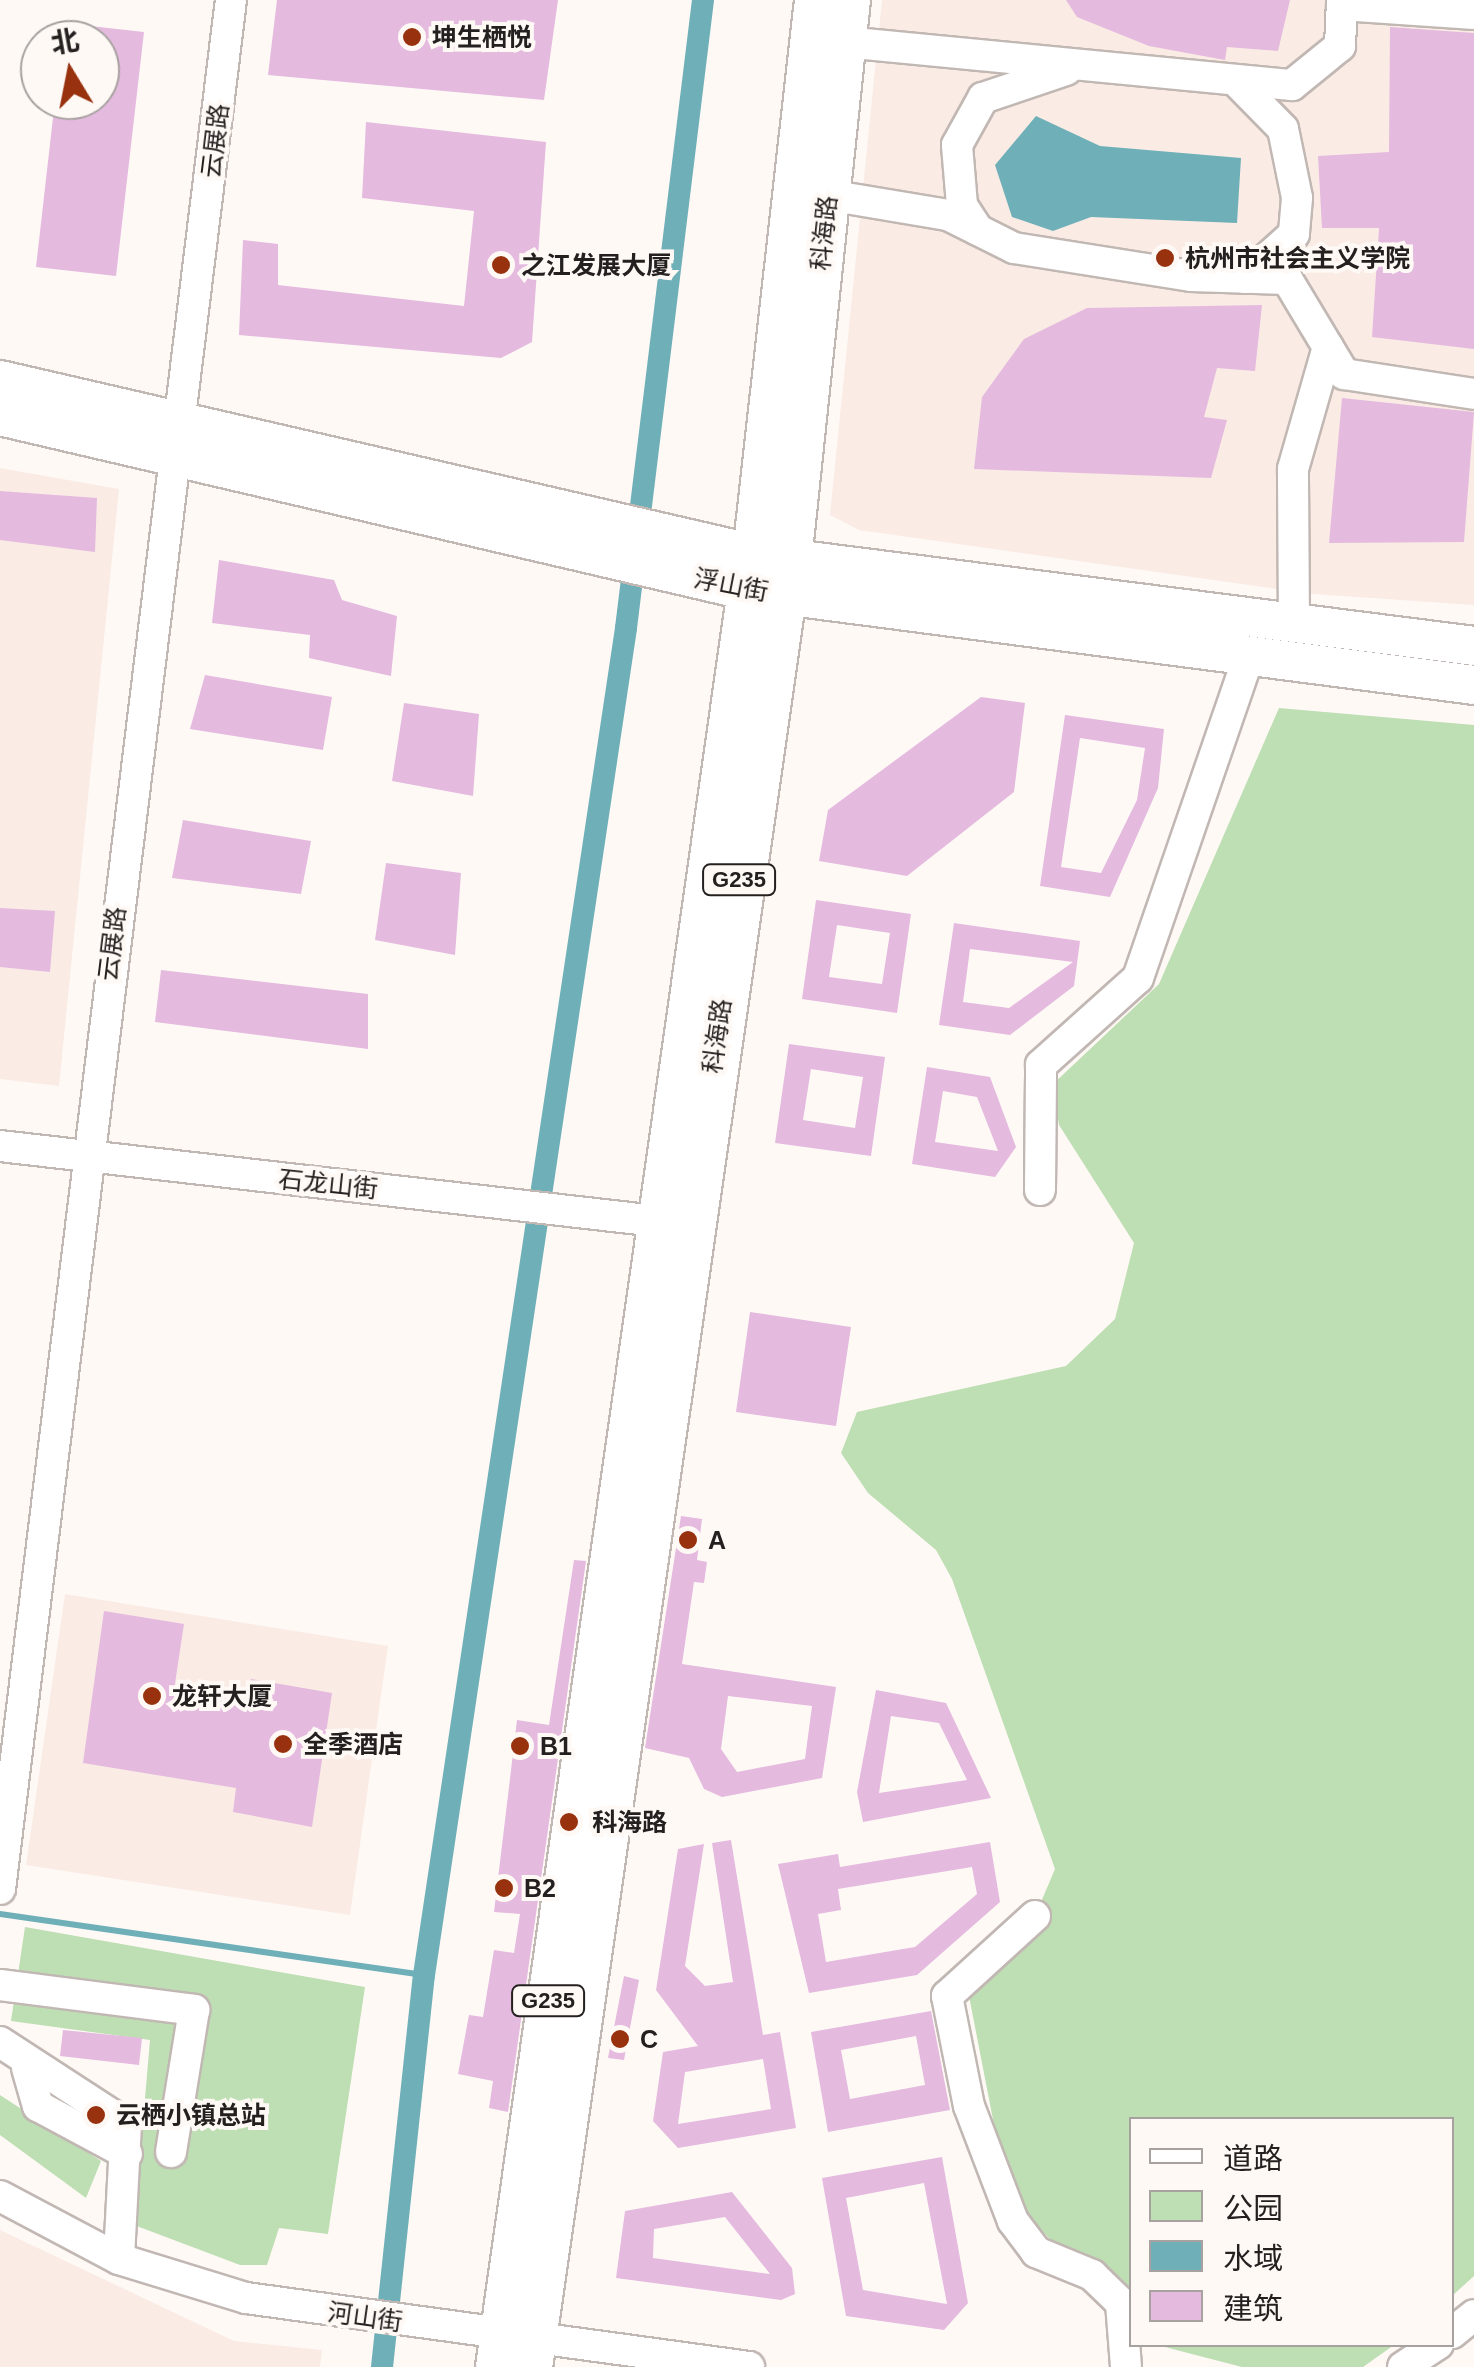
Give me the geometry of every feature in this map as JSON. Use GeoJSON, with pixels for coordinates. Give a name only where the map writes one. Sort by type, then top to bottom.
{"type":"FeatureCollection","features":[{"type":"Feature","properties":{"kind":"highway","name":"科海路"},"geometry":{"type":"LineString","coordinates":[[516,2350],[767,575],[816,0]]}},
{"type":"Feature","properties":{"kind":"highway","name":"科海路"},"geometry":{"type":"LineString","coordinates":[[516,2350],[656,1221],[828,195],[847,21]]}},
{"type":"Feature","properties":{"kind":"main road","name":"浮山街"},"geometry":{"type":"LineString","coordinates":[[0,380],[679,558],[1249,656],[1474,684]]}},
{"type":"Feature","properties":{"kind":"main road","name":"浮山街"},"geometry":{"type":"LineString","coordinates":[[0,416],[172,462],[593,538]]}},
{"type":"Feature","properties":{"kind":"main road","name":"浮山街"},"geometry":{"type":"LineString","coordinates":[[767,575],[1294,622],[1474,646]]}},
{"type":"Feature","properties":{"kind":"street","name":"云展路"},"geometry":{"type":"LineString","coordinates":[[0,1888],[86,1157],[172,462],[181,425],[231,0]]}},
{"type":"Feature","properties":{"kind":"street"},"geometry":{"type":"LineString","coordinates":[[847,21],[1074,67],[1292,86],[1340,46],[1342,3],[1474,14]]}},
{"type":"Feature","properties":{"kind":"street"},"geometry":{"type":"LineString","coordinates":[[978,230],[962,204],[957,145],[983,98],[1074,67]]}},
{"type":"Feature","properties":{"kind":"street"},"geometry":{"type":"LineString","coordinates":[[1236,81],[1283,129],[1297,198],[1294,234],[1245,278]]}},
{"type":"Feature","properties":{"kind":"street"},"geometry":{"type":"LineString","coordinates":[[828,195],[948,215],[1014,248],[1287,280],[1344,374],[1474,394]]}},
{"type":"Feature","properties":{"kind":"street"},"geometry":{"type":"LineString","coordinates":[[1294,622],[1293,470],[1328,347]]}},
{"type":"Feature","properties":{"kind":"street"},"geometry":{"type":"LineString","coordinates":[[1040,1190],[1041,1065],[1138,978],[1249,656]]}},
{"type":"Feature","properties":{"kind":"street","name":"石龙山街"},"geometry":{"type":"LineString","coordinates":[[0,1146],[656,1221]]}},
{"type":"Feature","properties":{"kind":"street"},"geometry":{"type":"LineString","coordinates":[[1035,1916],[947,1996],[965,2088],[1012,2221],[1036,2252],[1092,2276],[1121,2303],[1126,2367]]}},
{"type":"Feature","properties":{"kind":"street"},"geometry":{"type":"LineString","coordinates":[[0,1985],[194,2010],[171,2152]]}},
{"type":"Feature","properties":{"kind":"street"},"geometry":{"type":"LineString","coordinates":[[0,2042],[28,2068],[126,2124],[119,2259]]}},
{"type":"Feature","properties":{"kind":"street","name":"河山街"},"geometry":{"type":"LineString","coordinates":[[0,2196],[119,2259],[332,2313],[426,2326],[516,2350],[749,2367]]}},
{"type":"Feature","properties":{"kind":"street"},"geometry":{"type":"LineString","coordinates":[[1454,2331],[1474,2315]]}},
{"type":"Feature","properties":{"kind":"street"},"geometry":{"type":"LineString","coordinates":[[1403,2367],[1433,2347]]}},
{"type":"Feature","properties":{"kind":"shaded area","name":"杭州市社会主义学院"},"geometry":{"type":"Polygon","coordinates":[[[882,0],[1474,0],[1474,605],[1313,594],[859,530],[830,515],[882,0]]]}},
{"type":"Feature","properties":{"kind":"shaded area"},"geometry":{"type":"Polygon","coordinates":[[[0,468],[119,489],[59,1086],[0,1079],[0,468]]]}},
{"type":"Feature","properties":{"kind":"shaded area"},"geometry":{"type":"Polygon","coordinates":[[[65,1594],[388,1646],[350,1915],[26,1865],[65,1594]]]}},
{"type":"Feature","properties":{"kind":"shaded area"},"geometry":{"type":"Polygon","coordinates":[[[0,2230],[234,2341],[322,2350],[320,2367],[0,2367],[0,2230]]]}},
{"type":"Feature","properties":{"kind":"green space"},"geometry":{"type":"Polygon","coordinates":[[[1279,708],[1474,725],[1474,2276],[1454,2294],[1454,2117],[1129,2117],[1129,2318],[1008,2197],[969,1996],[1035,1916],[1055,1869],[952,1579],[936,1550],[868,1493],[841,1453],[857,1412],[1066,1366],[1115,1319],[1134,1243],[1059,1125],[1052,1085],[1159,984],[1279,708]]]}},
{"type":"Feature","properties":{"kind":"green space"},"geometry":{"type":"Polygon","coordinates":[[[25,1927],[365,1987],[328,2234],[279,2228],[267,2265],[240,2265],[134,2225],[150,2040],[11,2021],[25,1927]]]}},
{"type":"Feature","properties":{"kind":"green space"},"geometry":{"type":"Polygon","coordinates":[[[0,2095],[101,2161],[86,2198],[0,2135],[0,2095]]]}},
{"type":"Feature","properties":{"kind":"green space"},"geometry":{"type":"Polygon","coordinates":[[[1165,2347],[1391,2347],[1363,2367],[1242,2367],[1165,2347]]]}},
{"type":"Feature","properties":{"kind":"water"},"geometry":{"type":"Polygon","coordinates":[[[1036,116],[1100,146],[1241,158],[1237,223],[1091,217],[1053,231],[1012,217],[995,165],[1036,116]]]}},
{"type":"Feature","properties":{"kind":"building","name":"坤生栖悦"},"geometry":{"type":"Polygon","coordinates":[[[277,0],[558,0],[544,100],[268,75],[277,0]]]}},
{"type":"Feature","properties":{"kind":"building"},"geometry":{"type":"Polygon","coordinates":[[[1066,0],[1290,0],[1278,51],[1227,47],[1225,60],[1149,46],[1077,17],[1066,0]]]}},
{"type":"Feature","properties":{"kind":"building"},"geometry":{"type":"Polygon","coordinates":[[[1390,27],[1474,33],[1474,349],[1372,337],[1379,228],[1322,228],[1318,156],[1389,152],[1390,27]]]}},
{"type":"Feature","properties":{"kind":"building"},"geometry":{"type":"Polygon","coordinates":[[[120,29],[144,32],[116,276],[36,267],[53,120],[120,120],[120,29]]]}},
{"type":"Feature","properties":{"kind":"building","name":"之江发展大厦"},"geometry":{"type":"Polygon","coordinates":[[[366,122],[546,142],[532,342],[501,358],[239,335],[243,240],[278,244],[278,285],[464,306],[474,211],[362,198],[366,122]]]}},
{"type":"Feature","properties":{"kind":"building"},"geometry":{"type":"Polygon","coordinates":[[[1262,305],[1255,371],[1217,368],[1204,417],[1227,420],[1211,478],[974,469],[982,397],[1024,339],[1087,308],[1262,305]]]}},
{"type":"Feature","properties":{"kind":"building"},"geometry":{"type":"Polygon","coordinates":[[[1342,398],[1474,412],[1464,542],[1329,543],[1342,398]]]}},
{"type":"Feature","properties":{"kind":"building"},"geometry":{"type":"Polygon","coordinates":[[[0,491],[97,498],[95,552],[0,540],[0,491]]]}},
{"type":"Feature","properties":{"kind":"building"},"geometry":{"type":"Polygon","coordinates":[[[219,560],[334,580],[342,600],[397,616],[391,676],[309,658],[310,635],[212,623],[219,560]]]}},
{"type":"Feature","properties":{"kind":"building"},"geometry":{"type":"Polygon","coordinates":[[[205,675],[332,697],[323,750],[190,729],[205,675]]]}},
{"type":"Feature","properties":{"kind":"building"},"geometry":{"type":"Polygon","coordinates":[[[981,697],[1025,703],[1014,792],[907,876],[819,861],[828,810],[981,697]]]}},
{"type":"Feature","properties":{"kind":"building"},"geometry":{"type":"Polygon","coordinates":[[[404,703],[479,714],[473,796],[392,781],[404,703]]]}},
{"type":"Feature","properties":{"kind":"building"},"geometry":{"type":"Polygon","coordinates":[[[1065,715],[1164,729],[1158,788],[1110,897],[1040,886],[1065,715]],[[1080,738],[1061,867],[1101,873],[1137,800],[1145,748],[1080,738]]]}},
{"type":"Feature","properties":{"kind":"building"},"geometry":{"type":"Polygon","coordinates":[[[183,820],[311,841],[301,894],[172,878],[183,820]]]}},
{"type":"Feature","properties":{"kind":"building"},"geometry":{"type":"Polygon","coordinates":[[[386,863],[461,873],[455,955],[375,940],[386,863]]]}},
{"type":"Feature","properties":{"kind":"building"},"geometry":{"type":"Polygon","coordinates":[[[816,900],[911,914],[897,1013],[802,999],[816,900]],[[837,925],[829,977],[882,984],[890,933],[837,925]]]}},
{"type":"Feature","properties":{"kind":"building"},"geometry":{"type":"Polygon","coordinates":[[[0,908],[55,911],[50,972],[0,967],[0,908]]]}},
{"type":"Feature","properties":{"kind":"building"},"geometry":{"type":"Polygon","coordinates":[[[954,923],[1080,941],[1074,986],[1010,1035],[939,1025],[954,923]],[[970,949],[963,1002],[1009,1008],[1073,962],[970,949]]]}},
{"type":"Feature","properties":{"kind":"building"},"geometry":{"type":"Polygon","coordinates":[[[161,970],[368,994],[368,1049],[155,1022],[161,970]]]}},
{"type":"Feature","properties":{"kind":"building"},"geometry":{"type":"Polygon","coordinates":[[[789,1044],[885,1057],[871,1156],[775,1143],[789,1044]],[[811,1069],[803,1120],[855,1128],[863,1077],[811,1069]]]}},
{"type":"Feature","properties":{"kind":"building"},"geometry":{"type":"Polygon","coordinates":[[[927,1067],[990,1077],[1016,1147],[995,1177],[912,1164],[927,1067]],[[943,1091],[935,1142],[998,1151],[977,1097],[943,1091]]]}},
{"type":"Feature","properties":{"kind":"building"},"geometry":{"type":"Polygon","coordinates":[[[750,1312],[851,1327],[836,1426],[736,1412],[750,1312]]]}},
{"type":"Feature","properties":{"kind":"building"},"geometry":{"type":"Polygon","coordinates":[[[681,1516],[702,1519],[697,1560],[707,1562],[704,1583],[694,1582],[682,1664],[836,1687],[822,1778],[722,1797],[704,1789],[689,1758],[645,1748],[681,1516]],[[728,1696],[721,1749],[737,1772],[805,1759],[812,1706],[728,1696]]]}},
{"type":"Feature","properties":{"kind":"building"},"geometry":{"type":"Polygon","coordinates":[[[574,1560],[586,1561],[508,2112],[489,2108],[493,2081],[458,2074],[469,2015],[483,2017],[494,1950],[514,1953],[520,1914],[494,1912],[517,1720],[549,1725],[574,1560]]]}},
{"type":"Feature","properties":{"kind":"building","name":"龙轩大厦"},"geometry":{"type":"Polygon","coordinates":[[[104,1611],[184,1624],[174,1690],[248,1701],[251,1679],[332,1693],[312,1827],[233,1812],[236,1788],[83,1763],[104,1611]]]}},
{"type":"Feature","properties":{"kind":"building"},"geometry":{"type":"Polygon","coordinates":[[[876,1690],[946,1703],[991,1798],[863,1822],[857,1792],[876,1690]],[[891,1716],[879,1793],[967,1780],[939,1723],[891,1716]]]}},
{"type":"Feature","properties":{"kind":"building"},"geometry":{"type":"Polygon","coordinates":[[[731,1840],[763,2035],[780,2032],[796,2128],[678,2148],[653,2121],[663,2052],[698,2046],[656,1990],[678,1849],[704,1844],[685,1966],[705,1986],[733,1982],[712,1843],[731,1840]],[[763,2059],[685,2072],[678,2124],[771,2109],[763,2059]]]}},
{"type":"Feature","properties":{"kind":"building"},"geometry":{"type":"Polygon","coordinates":[[[990,1842],[1000,1902],[917,1975],[809,1993],[778,1864],[838,1854],[840,1867],[990,1842]],[[972,1867],[838,1889],[841,1910],[818,1914],[826,1962],[915,1947],[977,1894],[972,1867]]]}},
{"type":"Feature","properties":{"kind":"building"},"geometry":{"type":"Polygon","coordinates":[[[624,1976],[639,1980],[624,2060],[608,2058],[624,1976]]]}},
{"type":"Feature","properties":{"kind":"building"},"geometry":{"type":"Polygon","coordinates":[[[931,2011],[950,2110],[828,2132],[811,2032],[931,2011]],[[916,2036],[841,2050],[850,2099],[925,2085],[916,2036]]]}},
{"type":"Feature","properties":{"kind":"building"},"geometry":{"type":"Polygon","coordinates":[[[63,2030],[142,2038],[139,2065],[60,2056],[63,2030]]]}},
{"type":"Feature","properties":{"kind":"building"},"geometry":{"type":"Polygon","coordinates":[[[942,2157],[968,2303],[944,2330],[846,2316],[822,2178],[942,2157]],[[924,2183],[846,2198],[863,2290],[947,2304],[924,2183]]]}},
{"type":"Feature","properties":{"kind":"building"},"geometry":{"type":"Polygon","coordinates":[[[732,2192],[792,2268],[795,2294],[781,2300],[616,2278],[625,2211],[732,2192]],[[725,2217],[654,2229],[653,2258],[770,2274],[725,2217]]]}},
{"type":"Feature","properties":{"kind":"waterway"},"geometry":{"type":"LineString","coordinates":[[382,2367],[424,1975],[626,628],[703,0]]}},
{"type":"Feature","properties":{"kind":"waterway"},"geometry":{"type":"LineString","coordinates":[[0,1914],[424,1975]]}},
{"type":"Feature","properties":{"kind":"place","name":"坤生栖悦"},"geometry":{"type":"Point","coordinates":[412,37]}},
{"type":"Feature","properties":{"kind":"place","name":"杭州市社会主义学院"},"geometry":{"type":"Point","coordinates":[1165,258]}},
{"type":"Feature","properties":{"kind":"place","name":"之江发展大厦"},"geometry":{"type":"Point","coordinates":[501,265]}},
{"type":"Feature","properties":{"kind":"place","name":"A"},"geometry":{"type":"Point","coordinates":[688,1540]}},
{"type":"Feature","properties":{"kind":"place","name":"龙轩大厦"},"geometry":{"type":"Point","coordinates":[152,1696]}},
{"type":"Feature","properties":{"kind":"place","name":"全季酒店"},"geometry":{"type":"Point","coordinates":[283,1744]}},
{"type":"Feature","properties":{"kind":"place","name":"B1"},"geometry":{"type":"Point","coordinates":[520,1746]}},
{"type":"Feature","properties":{"kind":"place","name":"科海路"},"geometry":{"type":"Point","coordinates":[569,1822]}},
{"type":"Feature","properties":{"kind":"place","name":"B2"},"geometry":{"type":"Point","coordinates":[504,1888]}},
{"type":"Feature","properties":{"kind":"place","name":"C"},"geometry":{"type":"Point","coordinates":[620,2039]}},
{"type":"Feature","properties":{"kind":"place","name":"云栖小镇总站"},"geometry":{"type":"Point","coordinates":[96,2115]}}]}
